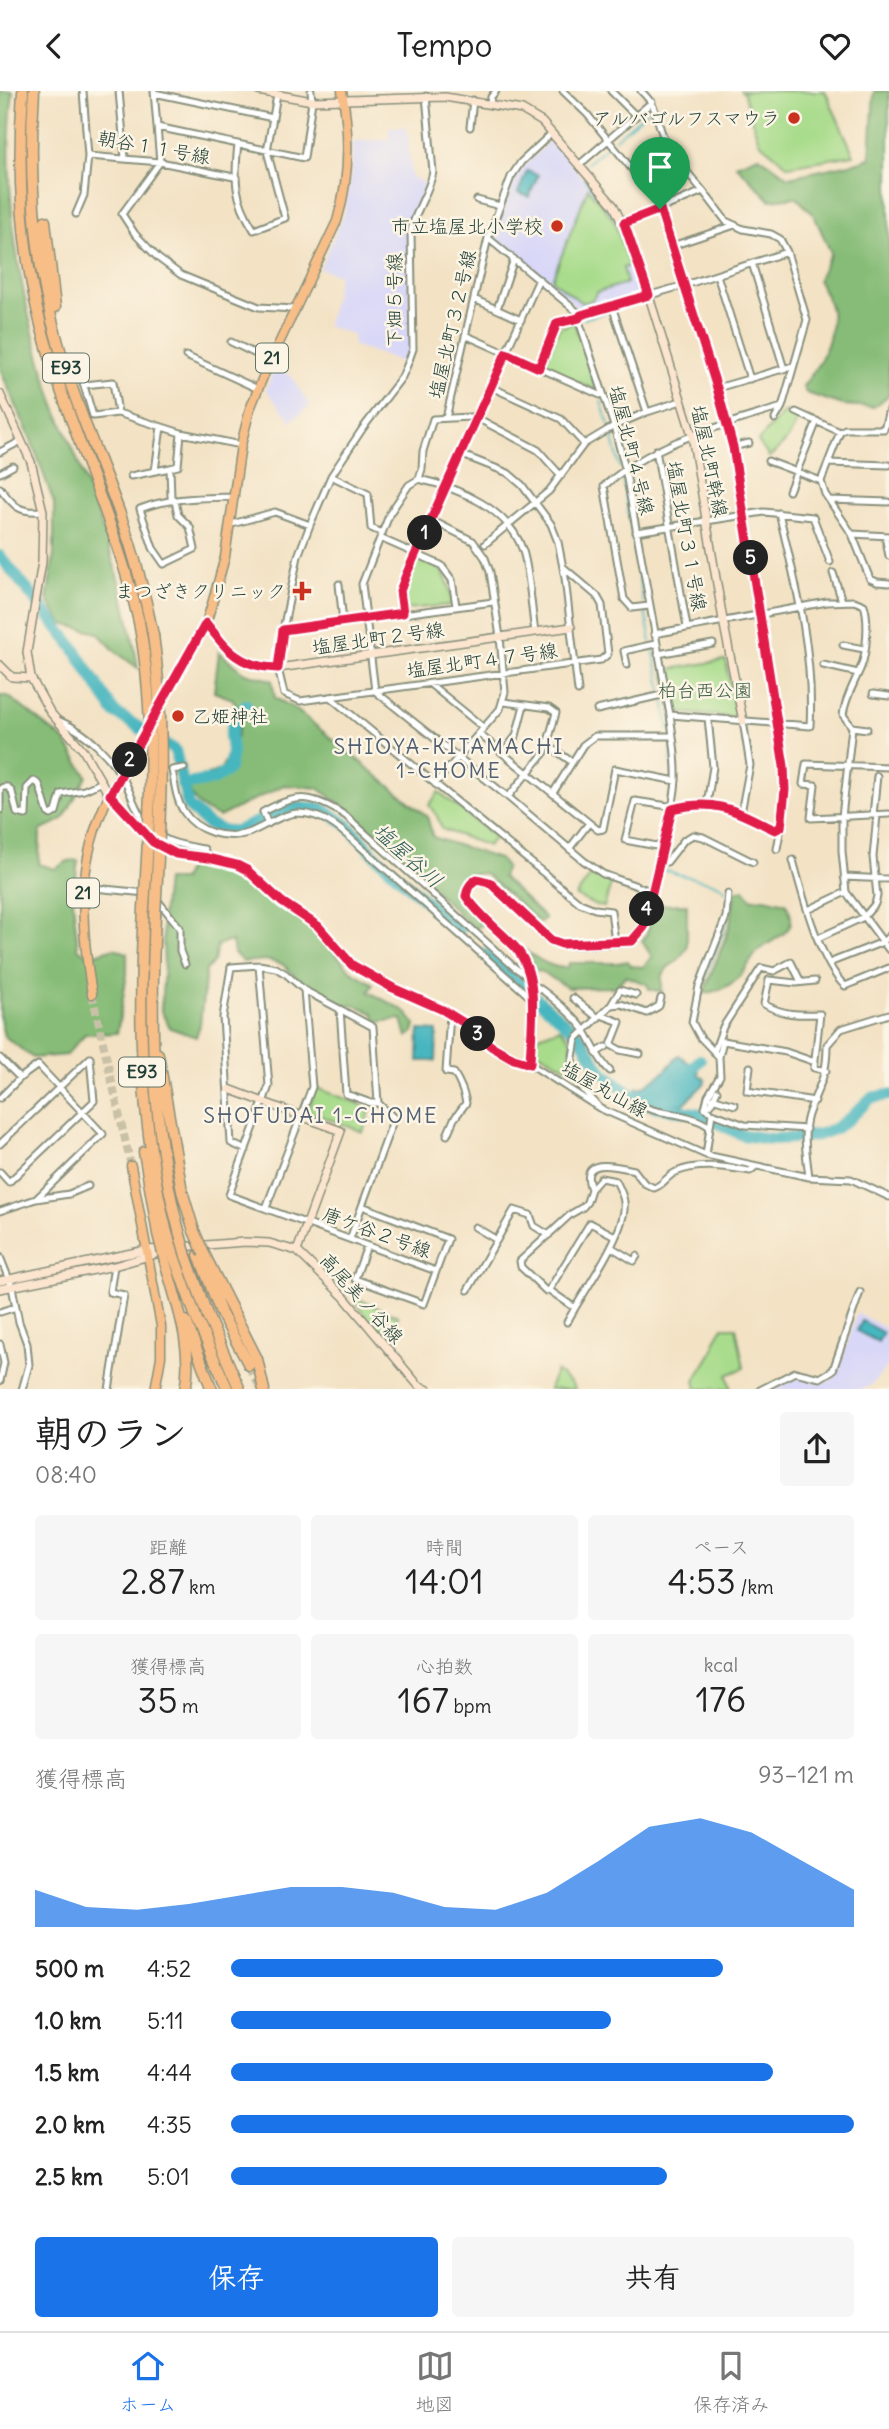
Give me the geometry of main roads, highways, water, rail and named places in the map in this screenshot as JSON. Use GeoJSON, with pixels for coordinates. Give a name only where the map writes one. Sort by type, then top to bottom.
{"type":"FeatureCollection","features":[{"type":"Feature","properties":{"kind":"highway","name":"E93"},"geometry":{"type":"LineString","coordinates":[[23,91],[20,139],[21,198],[36,302],[56,376],[120,548],[139,622],[147,670],[151,724],[150,812],[140,1014],[147,1131],[163,1234],[170,1260],[228,1389]]}},
{"type":"Feature","properties":{"kind":"highway","name":"E93"},"geometry":{"type":"LineString","coordinates":[[34,91],[31,173],[35,229],[50,311],[76,397],[130,544],[153,635],[159,683],[162,750],[152,981],[152,1043],[155,1101],[163,1158],[186,1256],[240,1389]]}},
{"type":"Feature","properties":{"kind":"highway"},"geometry":{"type":"LineString","coordinates":[[45,221],[54,301],[76,397]]}},
{"type":"Feature","properties":{"kind":"highway"},"geometry":{"type":"LineString","coordinates":[[152,981],[159,1062],[189,1220],[221,1313],[249,1365]]}},
{"type":"Feature","properties":{"kind":"highway"},"geometry":{"type":"LineString","coordinates":[[201,1254],[257,1359],[264,1389]]}},
{"type":"Feature","properties":{"kind":"highway"},"geometry":{"type":"LineString","coordinates":[[170,1260],[172,1286],[187,1355],[185,1389]]}},
{"type":"Feature","properties":{"kind":"highway"},"geometry":{"type":"LineString","coordinates":[[172,1286],[212,1389]]}},
{"type":"Feature","properties":{"kind":"main road","name":"21"},"geometry":{"type":"LineString","coordinates":[[92,994],[84,941],[83,887],[92,840],[110,795],[206,623],[232,524],[241,445],[258,389],[332,231],[343,200],[348,142],[343,95]]}},
{"type":"Feature","properties":{"kind":"main road"},"geometry":{"type":"LineString","coordinates":[[131,1166],[161,1326],[161,1357],[155,1389]]}},
{"type":"Feature","properties":{"kind":"water"},"geometry":{"type":"Polygon","coordinates":[[[527,171],[538,175],[529,197],[518,193],[527,171]]]}},
{"type":"Feature","properties":{"kind":"water"},"geometry":{"type":"Polygon","coordinates":[[[419,1030],[437,1031],[436,1061],[418,1061],[419,1030]]]}},
{"type":"Feature","properties":{"kind":"water"},"geometry":{"type":"Polygon","coordinates":[[[679,1055],[705,1079],[705,1083],[683,1105],[651,1102],[636,1094],[637,1087],[643,1087],[664,1072],[679,1055]]]}},
{"type":"Feature","properties":{"kind":"water"},"geometry":{"type":"Polygon","coordinates":[[[862,1321],[883,1333],[878,1342],[857,1331],[862,1321]]]}},
{"type":"Feature","properties":{"kind":"waterway"},"geometry":{"type":"LineString","coordinates":[[615,139],[650,109]]}},
{"type":"Feature","properties":{"kind":"waterway"},"geometry":{"type":"LineString","coordinates":[[587,163],[607,146]]}},
{"type":"Feature","properties":{"kind":"waterway"},"geometry":{"type":"LineString","coordinates":[[584,178],[614,215]]}},
{"type":"Feature","properties":{"kind":"waterway"},"geometry":{"type":"LineString","coordinates":[[623,233],[641,291]]}},
{"type":"Feature","properties":{"kind":"waterway"},"geometry":{"type":"LineString","coordinates":[[618,308],[642,301]]}},
{"type":"Feature","properties":{"kind":"waterway"},"geometry":{"type":"LineString","coordinates":[[584,319],[609,311]]}},
{"type":"Feature","properties":{"kind":"waterway"},"geometry":{"type":"LineString","coordinates":[[577,323],[597,388]]}},
{"type":"Feature","properties":{"kind":"waterway"},"geometry":{"type":"LineString","coordinates":[[601,402],[609,425]]}},
{"type":"Feature","properties":{"kind":"waterway"},"geometry":{"type":"LineString","coordinates":[[612,435],[620,467]]}},
{"type":"Feature","properties":{"kind":"waterway"},"geometry":{"type":"LineString","coordinates":[[622,477],[643,602]]}},
{"type":"Feature","properties":{"kind":"waterway","name":"塩屋谷川"},"geometry":{"type":"LineString","coordinates":[[0,556],[74,648],[114,712],[175,750],[188,806],[209,825],[223,831],[237,831],[292,807],[321,808],[346,824],[375,855],[459,931]]}},
{"type":"Feature","properties":{"kind":"waterway"},"geometry":{"type":"LineString","coordinates":[[645,612],[651,642]]}},
{"type":"Feature","properties":{"kind":"waterway"},"geometry":{"type":"LineString","coordinates":[[653,649],[662,691]]}},
{"type":"Feature","properties":{"kind":"waterway"},"geometry":{"type":"LineString","coordinates":[[664,699],[669,730]]}},
{"type":"Feature","properties":{"kind":"waterway"},"geometry":{"type":"LineString","coordinates":[[182,785],[215,779],[229,769],[233,724],[246,705]]}},
{"type":"Feature","properties":{"kind":"waterway"},"geometry":{"type":"LineString","coordinates":[[671,741],[672,775]]}},
{"type":"Feature","properties":{"kind":"waterway"},"geometry":{"type":"LineString","coordinates":[[669,800],[671,786]]}},
{"type":"Feature","properties":{"kind":"waterway"},"geometry":{"type":"LineString","coordinates":[[661,839],[667,813]]}},
{"type":"Feature","properties":{"kind":"waterway"},"geometry":{"type":"LineString","coordinates":[[662,870],[720,885],[731,895],[729,912],[701,992],[697,1025]]}},
{"type":"Feature","properties":{"kind":"waterway","name":"塩屋谷川"},"geometry":{"type":"LineString","coordinates":[[485,954],[578,1034],[601,1071],[640,1101],[653,1106],[700,1114],[742,1135],[770,1139],[795,1138],[818,1135],[836,1128],[871,1098],[889,1095]]}},
{"type":"Feature","properties":{"kind":"waterway"},"geometry":{"type":"LineString","coordinates":[[684,1076],[700,1060]]}},
{"type":"Feature","properties":{"kind":"tunnel"},"geometry":{"type":"LineString","coordinates":[[92,994],[131,1166]]}},
{"type":"Feature","properties":{"kind":"tunnel"},"geometry":{"type":"LineString","coordinates":[[249,1365],[262,1389]]}},
{"type":"Feature","properties":{"kind":"place","name":"アルバゴルフスマウラ"},"geometry":{"type":"Point","coordinates":[794,118]}},
{"type":"Feature","properties":{"kind":"place","name":"市立塩屋北小学校"},"geometry":{"type":"Point","coordinates":[557,226]}},
{"type":"Feature","properties":{"kind":"place","name":"まつざきクリニック"},"geometry":{"type":"Point","coordinates":[302,591]}},
{"type":"Feature","properties":{"kind":"place","name":"乙姫神社"},"geometry":{"type":"Point","coordinates":[178,716]}},
{"type":"Feature","properties":{"kind":"district","name":"SHIOYA-KITAMACHI 1-CHOME"},"geometry":{"type":"Point","coordinates":[449,759]}},
{"type":"Feature","properties":{"kind":"district","name":"SHOFUDAI 1-CHOME"},"geometry":{"type":"Point","coordinates":[321,1116]}},
{"type":"Feature","properties":{"kind":"park label","name":"柏台西公園"},"geometry":{"type":"Point","coordinates":[705,690]}}]}
